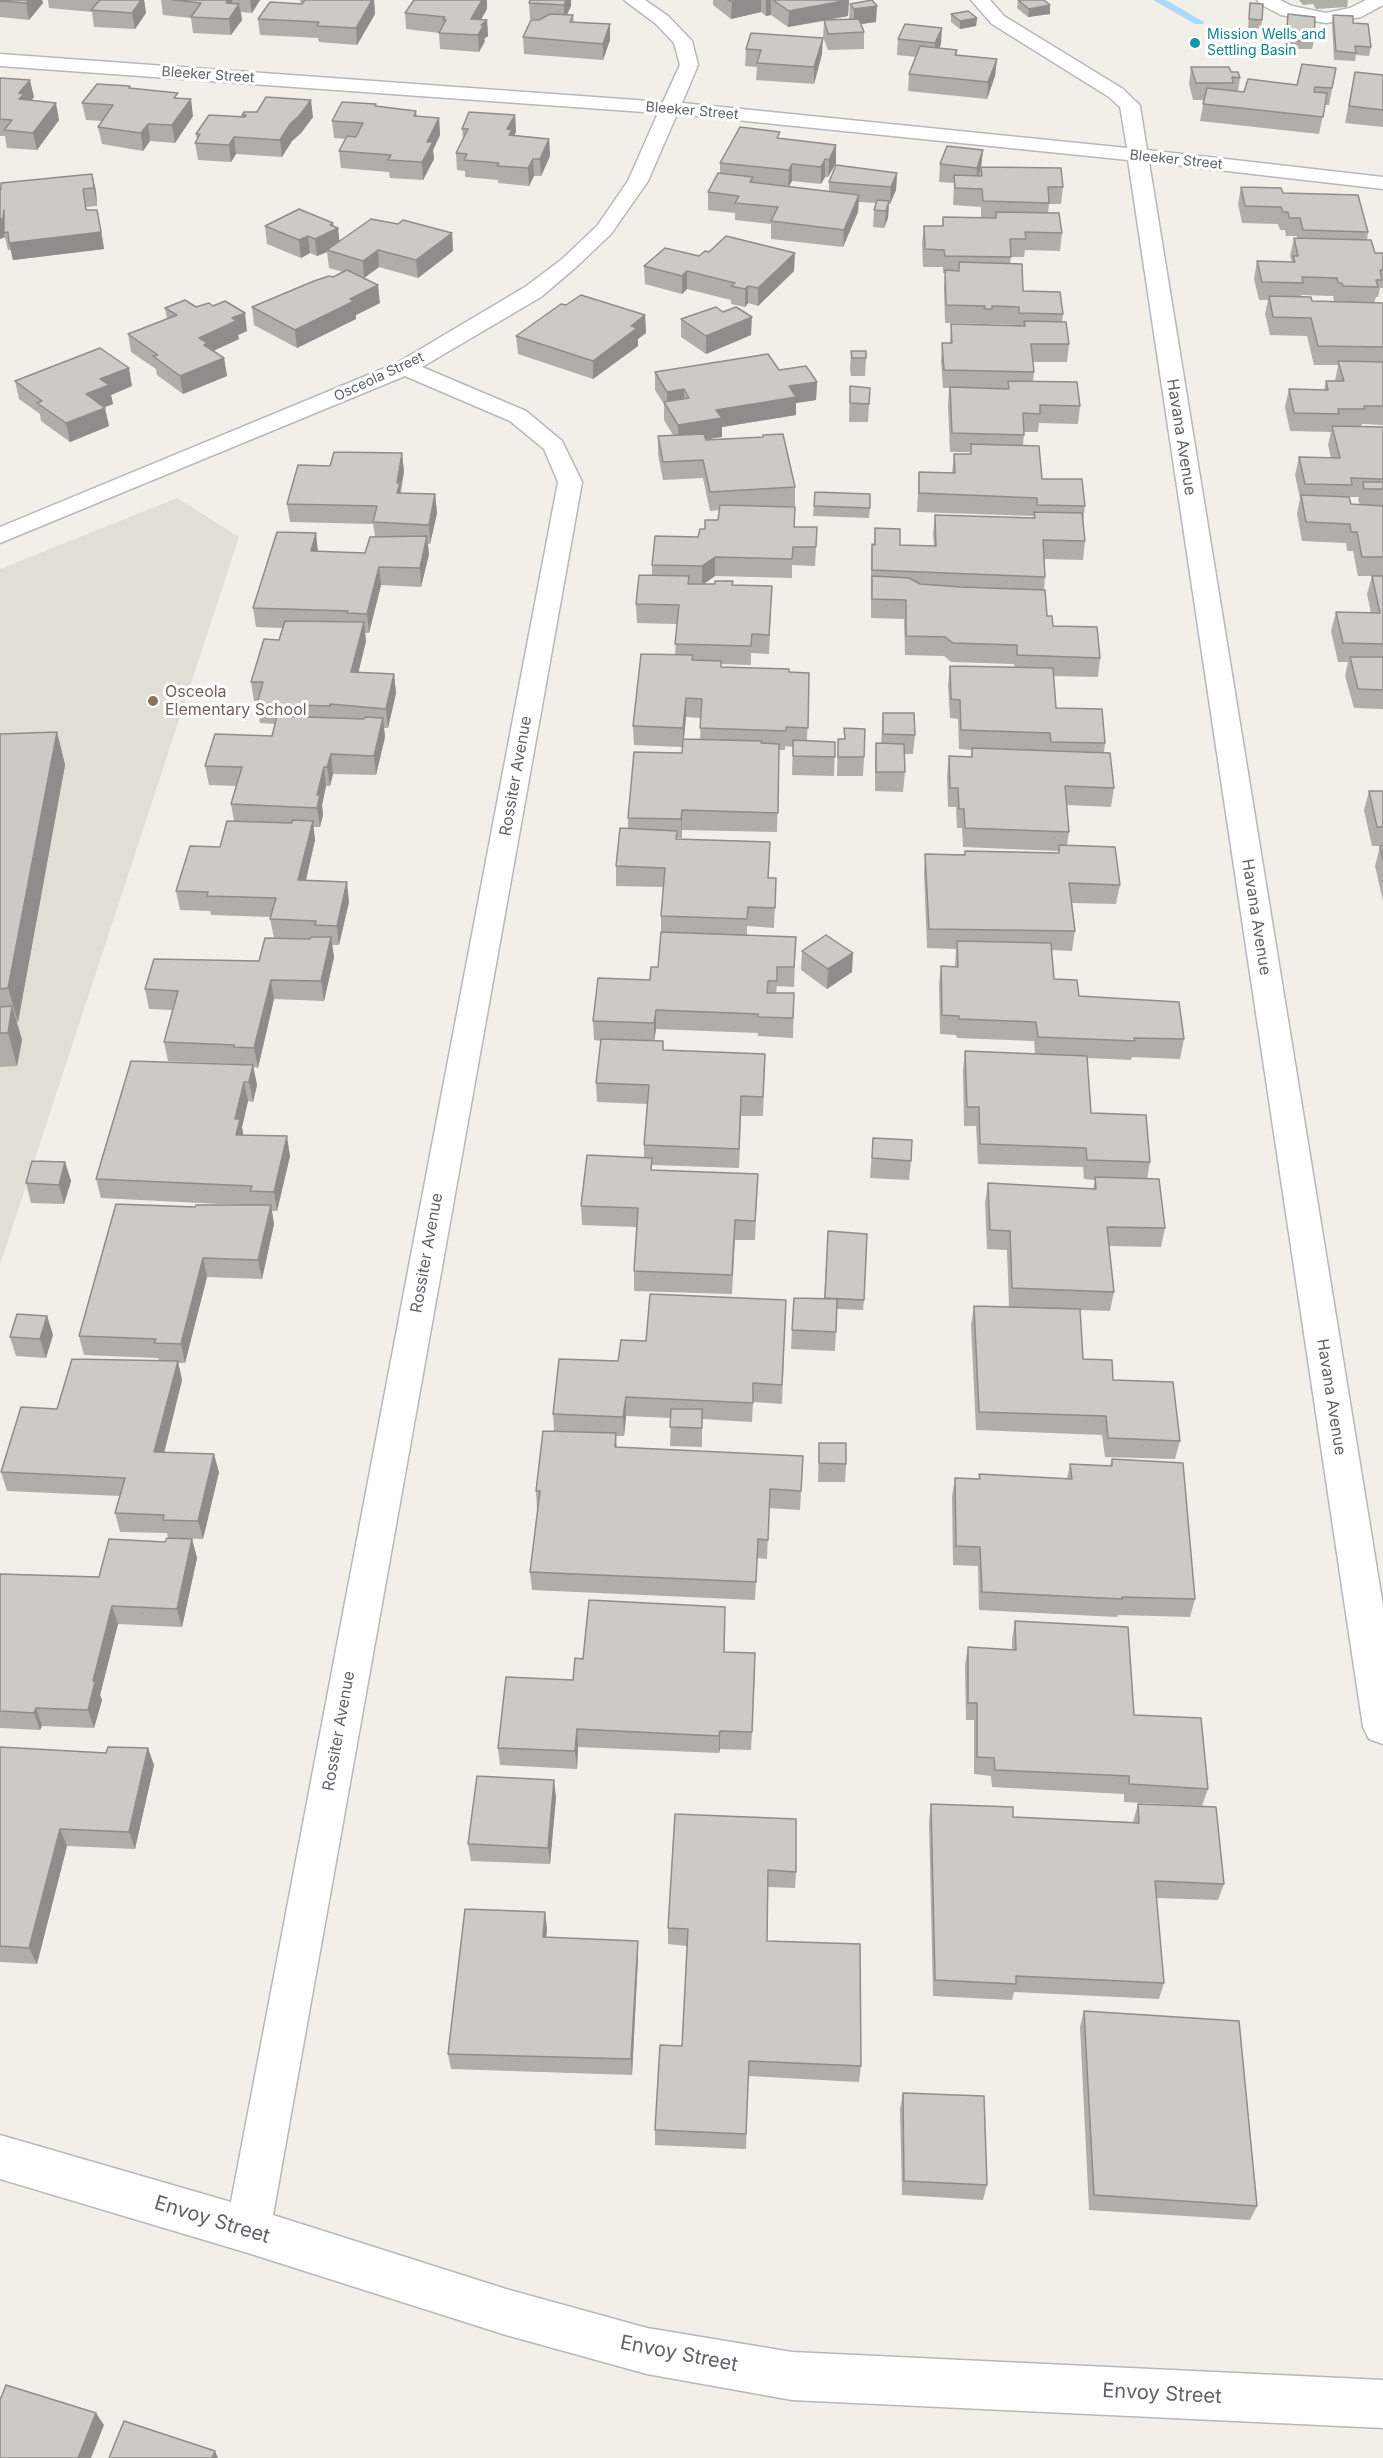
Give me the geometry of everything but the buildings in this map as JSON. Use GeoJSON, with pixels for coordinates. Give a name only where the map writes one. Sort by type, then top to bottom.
{"type":"FeatureCollection","features":[{"type":"Feature","properties":{"kind":"street","name":"Osceola Street"},"geometry":{"type":"LineString","coordinates":[[0,536],[405,368],[533,292],[568,264],[604,230],[638,181],[689,65],[682,41],[662,20],[633,0]]}},
{"type":"Feature","properties":{"kind":"street","name":"Havana Avenue"},"geometry":{"type":"LineString","coordinates":[[980,0],[998,20],[1116,93],[1130,106],[1383,1727]]}},
{"type":"Feature","properties":{"kind":"street"},"geometry":{"type":"LineString","coordinates":[[1266,0],[1287,11],[1326,18],[1355,13],[1378,0]]}},
{"type":"Feature","properties":{"kind":"street","name":"Bleeker Street"},"geometry":{"type":"LineString","coordinates":[[0,60],[672,108],[1137,155],[1383,183]]}},
{"type":"Feature","properties":{"kind":"street","name":"Rossiter Avenue"},"geometry":{"type":"LineString","coordinates":[[248,2230],[570,482],[554,446],[518,416],[405,368]]}},
{"type":"Feature","properties":{"kind":"street","name":"Envoy Street"},"geometry":{"type":"LineString","coordinates":[[0,2157],[248,2230],[506,2312],[647,2351],[792,2376],[1383,2404]]}},
{"type":"Feature","properties":{"kind":"shaded area"},"geometry":{"type":"Polygon","coordinates":[[[177,498],[239,537],[0,1265],[0,569],[177,498]]]}},
{"type":"Feature","properties":{"kind":"waterway"},"geometry":{"type":"LineString","coordinates":[[1158,0],[1199,22]]}},
{"type":"Feature","properties":{"kind":"place","name":"Mission Wells and Settling Basin"},"geometry":{"type":"Point","coordinates":[1195,43]}},
{"type":"Feature","properties":{"kind":"place","name":"Osceola Elementary School"},"geometry":{"type":"Point","coordinates":[153,701]}}]}
